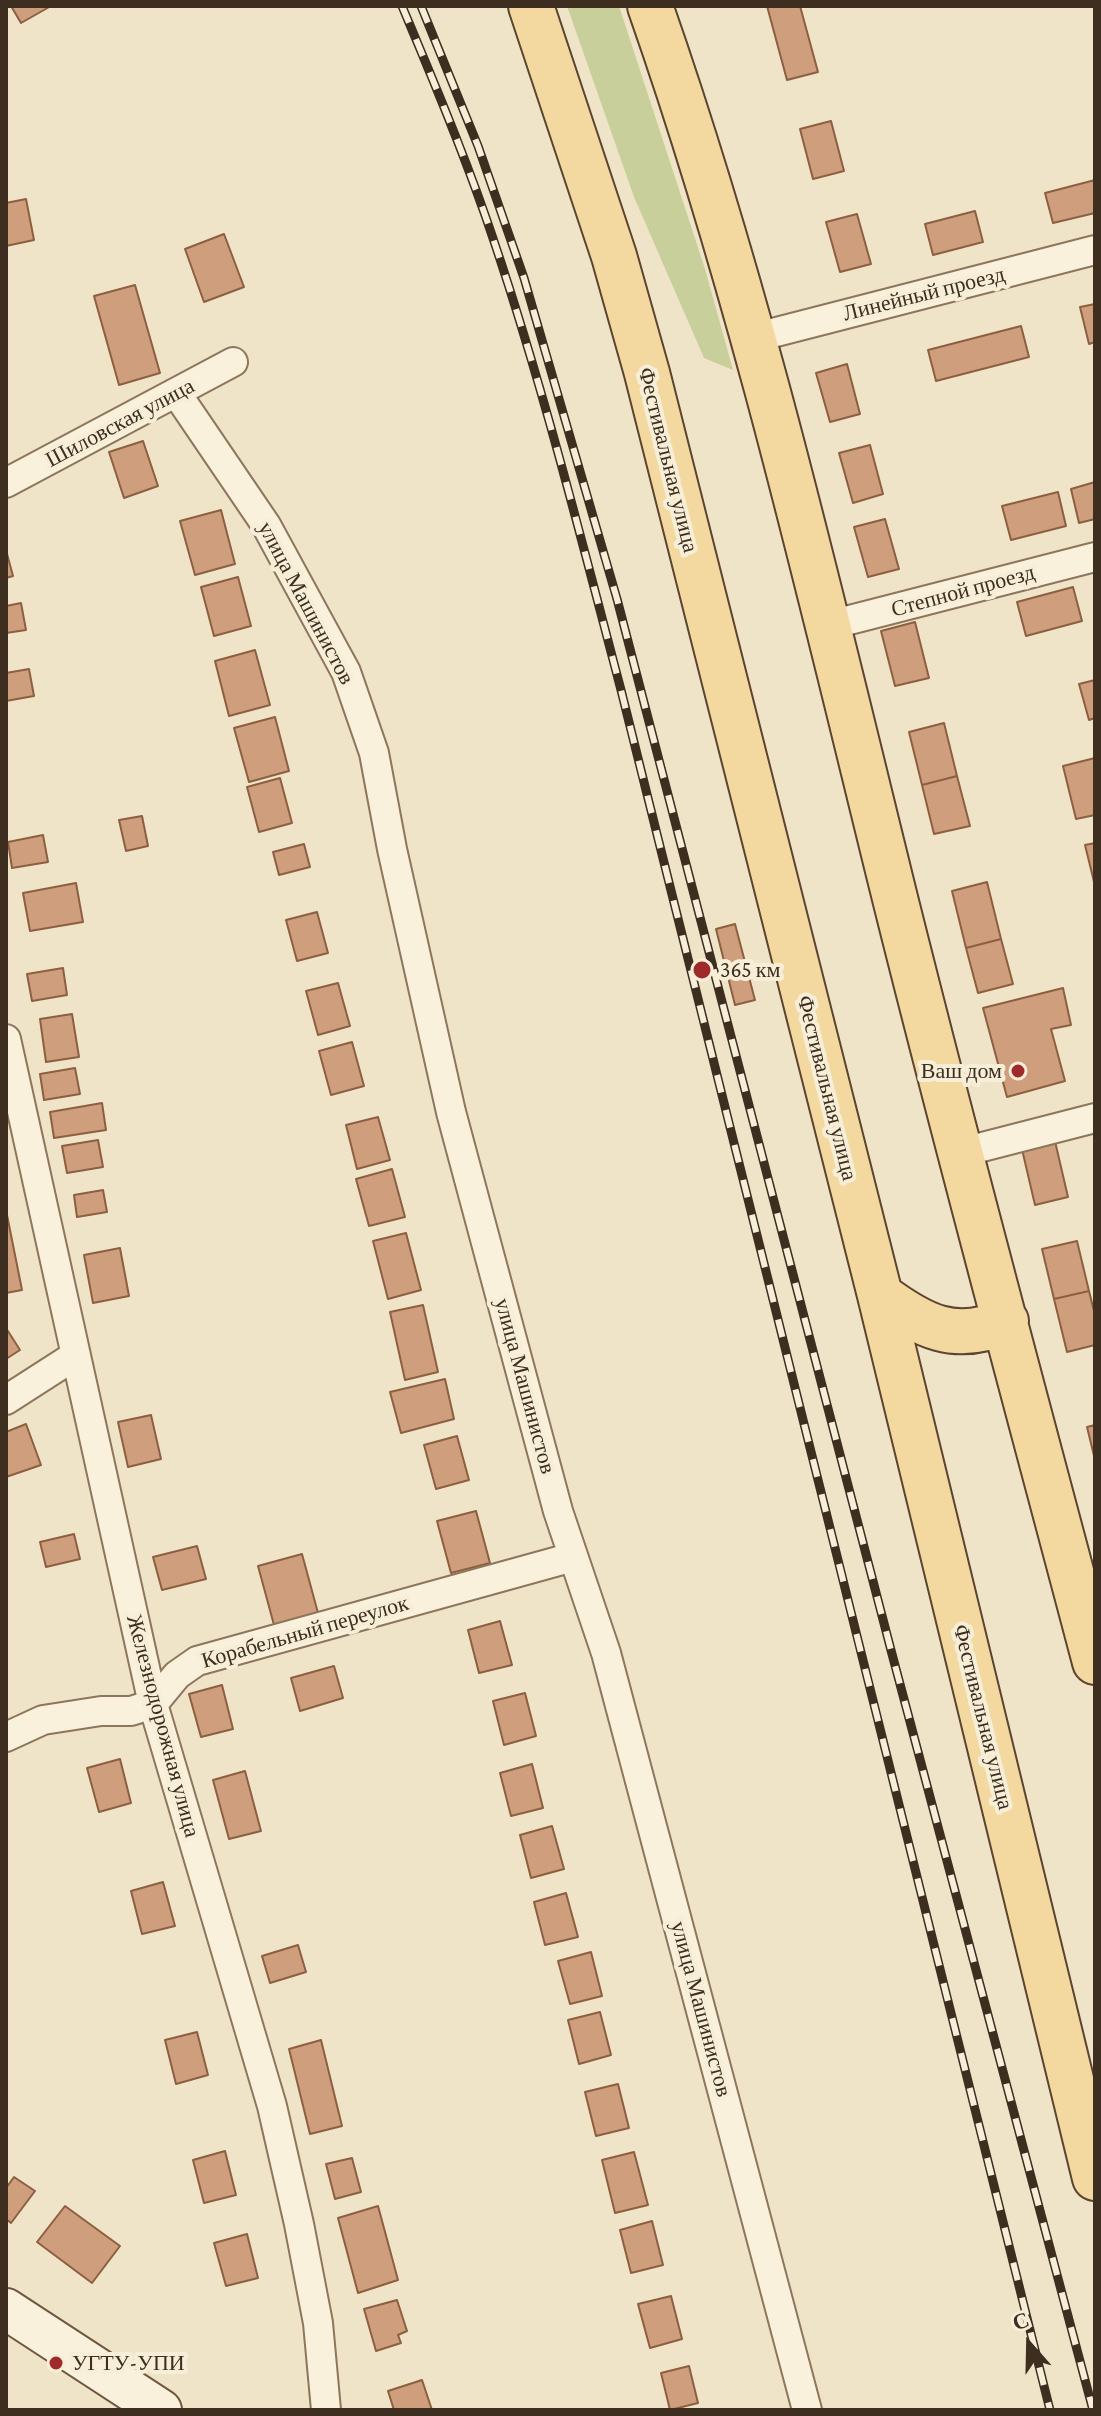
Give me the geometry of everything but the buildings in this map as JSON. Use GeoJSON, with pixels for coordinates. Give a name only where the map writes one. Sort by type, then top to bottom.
{"type":"FeatureCollection","features":[{"type":"Feature","properties":{"kind":"main road","name":"Фестивальная улица"},"geometry":{"type":"LineString","coordinates":[[531,6],[614,256],[647,373],[880,1295],[1095,2178]]}},
{"type":"Feature","properties":{"kind":"main road"},"geometry":{"type":"LineString","coordinates":[[650,6],[677,84],[753,338],[830,625],[959,1153],[1095,1662]]}},
{"type":"Feature","properties":{"kind":"main road"},"geometry":{"type":"LineString","coordinates":[[880,1295],[907,1315],[937,1329],[967,1333],[986,1330],[1006,1321]]}},
{"type":"Feature","properties":{"kind":"main road"},"geometry":{"type":"LineString","coordinates":[[6,2309],[161,2410]]}},
{"type":"Feature","properties":{"kind":"street","name":"Линейный проезд"},"geometry":{"type":"LineString","coordinates":[[753,338],[1095,250]]}},
{"type":"Feature","properties":{"kind":"street","name":"Шиловская улица"},"geometry":{"type":"LineString","coordinates":[[6,483],[233,362]]}},
{"type":"Feature","properties":{"kind":"street","name":"улица Машинистов"},"geometry":{"type":"LineString","coordinates":[[177,394],[266,525],[346,672],[374,753],[441,1076],[558,1511],[606,1653],[807,2410]]}},
{"type":"Feature","properties":{"kind":"street","name":"Степной проезд"},"geometry":{"type":"LineString","coordinates":[[830,625],[1095,557]]}},
{"type":"Feature","properties":{"kind":"street","name":"Железнодорожная улица"},"geometry":{"type":"LineString","coordinates":[[6,1039],[153,1704],[272,2106],[318,2323],[326,2410]]}},
{"type":"Feature","properties":{"kind":"street"},"geometry":{"type":"LineString","coordinates":[[959,1153],[1095,1118]]}},
{"type":"Feature","properties":{"kind":"street"},"geometry":{"type":"LineString","coordinates":[[6,1400],[76,1355]]}},
{"type":"Feature","properties":{"kind":"street","name":"Корабельный переулок"},"geometry":{"type":"LineString","coordinates":[[153,1704],[177,1675],[197,1661],[573,1557]]}},
{"type":"Feature","properties":{"kind":"street"},"geometry":{"type":"LineString","coordinates":[[6,1737],[43,1720],[101,1711],[131,1711],[153,1704]]}},
{"type":"Feature","properties":{"kind":"green space"},"geometry":{"type":"Polygon","coordinates":[[[567,6],[619,6],[705,269],[733,370],[704,358],[634,197],[567,6]]]}},
{"type":"Feature","properties":{"kind":"railway"},"geometry":{"type":"LineString","coordinates":[[402,6],[455,136],[505,273],[574,511],[1050,2410]]}},
{"type":"Feature","properties":{"kind":"railway"},"geometry":{"type":"LineString","coordinates":[[421,6],[478,146],[524,278],[617,599],[1093,2410]]}},
{"type":"Feature","properties":{"kind":"place","name":"365 км"},"geometry":{"type":"Point","coordinates":[702,970]}},
{"type":"Feature","properties":{"kind":"place","name":"Ваш дом"},"geometry":{"type":"Point","coordinates":[1018,1071]}},
{"type":"Feature","properties":{"kind":"place","name":"УГТУ-УПИ"},"geometry":{"type":"Point","coordinates":[56,2363]}}]}
